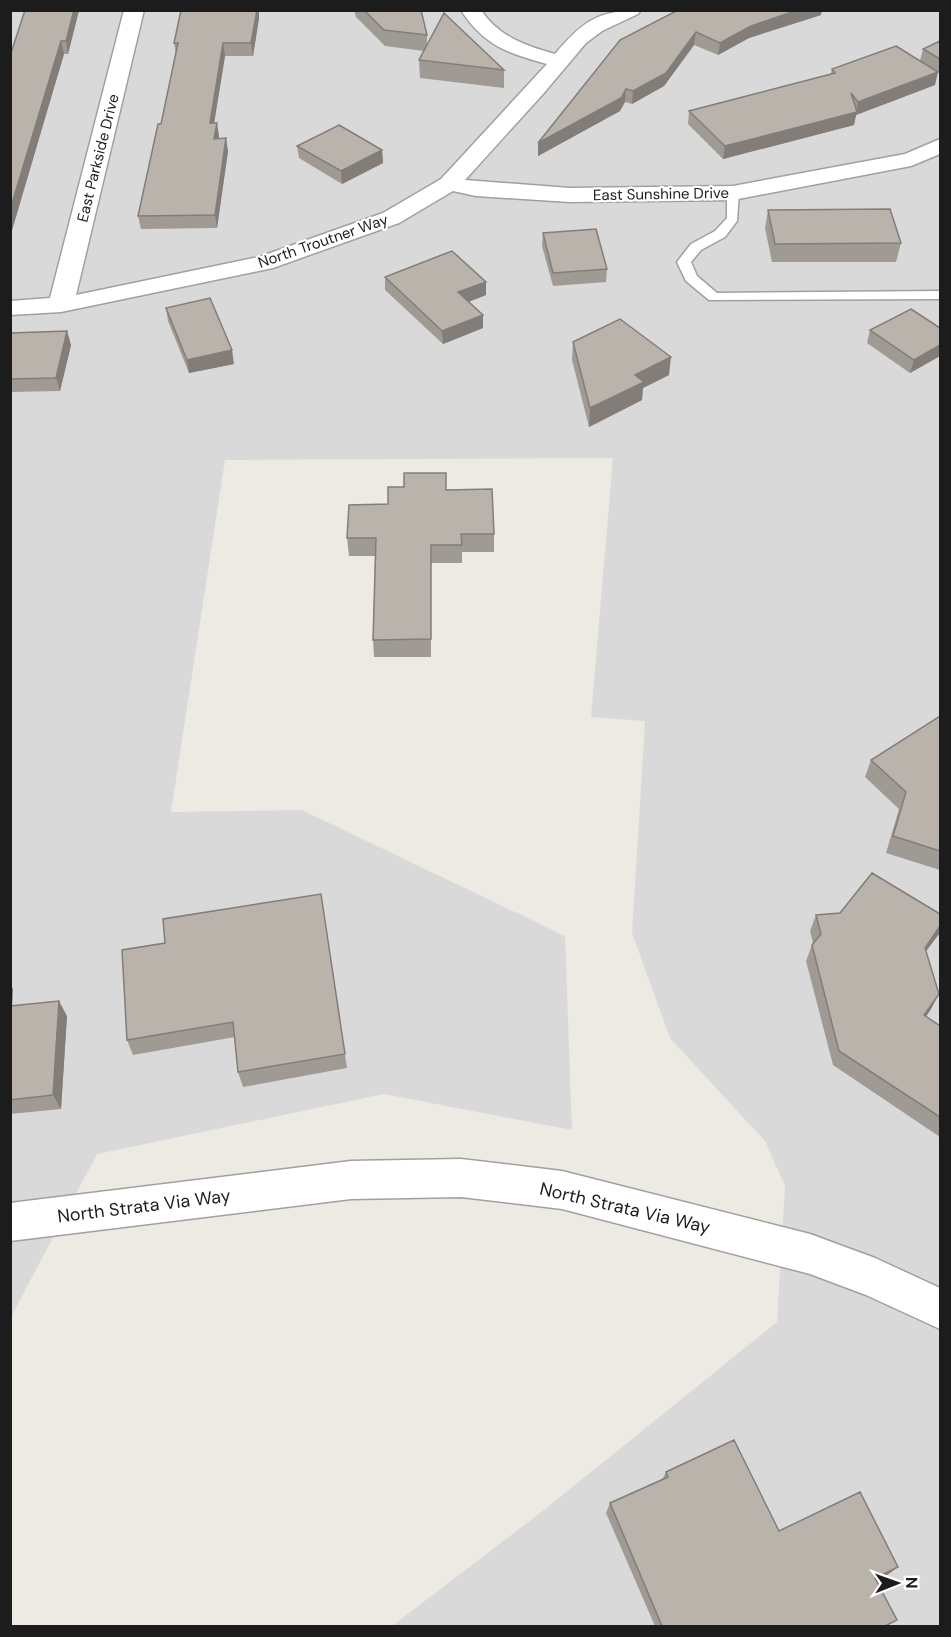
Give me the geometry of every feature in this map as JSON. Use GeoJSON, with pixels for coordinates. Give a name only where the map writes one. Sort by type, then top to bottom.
{"type":"FeatureCollection","features":[{"type":"Feature","properties":{"kind":"street","name":"East Parkside Drive"},"geometry":{"type":"LineString","coordinates":[[61,305],[134,10]]}},
{"type":"Feature","properties":{"kind":"street"},"geometry":{"type":"LineString","coordinates":[[471,10],[481,27],[502,43],[558,61]]}},
{"type":"Feature","properties":{"kind":"street","name":"North Troutner Way"},"geometry":{"type":"LineString","coordinates":[[10,308],[61,305],[265,263],[391,218],[449,184],[536,90],[558,61],[579,39],[595,27],[631,10]]}},
{"type":"Feature","properties":{"kind":"street","name":"East Sunshine Drive"},"geometry":{"type":"LineString","coordinates":[[449,184],[476,189],[551,195],[733,193],[911,159],[940,146]]}},
{"type":"Feature","properties":{"kind":"street","name":"North Strata Via Way"},"geometry":{"type":"LineString","coordinates":[[10,1222],[351,1180],[462,1178],[562,1190],[810,1254],[875,1278],[940,1309]]}},
{"type":"Feature","properties":{"kind":"lane"},"geometry":{"type":"LineString","coordinates":[[733,193],[733,218],[720,234],[696,247],[684,262],[691,278],[714,297],[940,295]]}},
{"type":"Feature","properties":{"kind":"shaded area"},"geometry":{"type":"Polygon","coordinates":[[[10,11],[940,11],[940,1626],[392,1626],[544,1510],[777,1322],[785,1186],[765,1141],[670,1038],[632,933],[645,721],[591,717],[613,458],[225,460],[171,812],[302,810],[565,936],[572,1130],[384,1094],[97,1154],[11,1317],[10,11]]]}},
{"type":"Feature","properties":{"kind":"building"},"geometry":{"type":"Polygon","coordinates":[[[25,10],[74,10],[66,41],[61,41],[10,210],[10,56],[25,10]]]}},
{"type":"Feature","properties":{"kind":"building"},"geometry":{"type":"Polygon","coordinates":[[[181,10],[257,10],[251,43],[223,43],[210,123],[217,123],[214,139],[226,138],[215,215],[138,216],[178,43],[174,43],[181,10]]]}},
{"type":"Feature","properties":{"kind":"building"},"geometry":{"type":"Polygon","coordinates":[[[364,10],[421,10],[427,35],[384,30],[364,10]]]}},
{"type":"Feature","properties":{"kind":"building"},"geometry":{"type":"Polygon","coordinates":[[[678,10],[798,10],[751,26],[720,43],[696,32],[666,73],[633,91],[626,89],[621,98],[538,143],[620,40],[678,10]]]}},
{"type":"Feature","properties":{"kind":"building"},"geometry":{"type":"Polygon","coordinates":[[[444,13],[504,70],[419,60],[444,13]]]}},
{"type":"Feature","properties":{"kind":"building"},"geometry":{"type":"Polygon","coordinates":[[[940,41],[940,59],[923,49],[940,41]]]}},
{"type":"Feature","properties":{"kind":"building"},"geometry":{"type":"Polygon","coordinates":[[[896,46],[938,72],[858,102],[851,93],[857,112],[725,146],[689,111],[835,73],[832,69],[896,46]]]}},
{"type":"Feature","properties":{"kind":"building"},"geometry":{"type":"Polygon","coordinates":[[[339,125],[382,150],[341,171],[297,146],[339,125]]]}},
{"type":"Feature","properties":{"kind":"building"},"geometry":{"type":"Polygon","coordinates":[[[890,209],[901,243],[775,244],[768,210],[890,209]]]}},
{"type":"Feature","properties":{"kind":"building"},"geometry":{"type":"Polygon","coordinates":[[[596,229],[607,269],[553,273],[543,233],[596,229]]]}},
{"type":"Feature","properties":{"kind":"building"},"geometry":{"type":"Polygon","coordinates":[[[452,251],[486,282],[458,292],[483,315],[442,331],[385,277],[452,251]]]}},
{"type":"Feature","properties":{"kind":"building"},"geometry":{"type":"Polygon","coordinates":[[[210,298],[232,350],[187,360],[166,308],[210,298]]]}},
{"type":"Feature","properties":{"kind":"building"},"geometry":{"type":"Polygon","coordinates":[[[911,309],[940,328],[940,345],[914,360],[870,330],[911,309]]]}},
{"type":"Feature","properties":{"kind":"building"},"geometry":{"type":"Polygon","coordinates":[[[620,319],[671,357],[635,375],[644,382],[590,408],[573,342],[620,319]]]}},
{"type":"Feature","properties":{"kind":"building"},"geometry":{"type":"Polygon","coordinates":[[[67,331],[56,378],[10,379],[10,333],[67,331]]]}},
{"type":"Feature","properties":{"kind":"building"},"geometry":{"type":"Polygon","coordinates":[[[404,473],[446,473],[446,490],[492,489],[494,534],[461,534],[462,545],[431,545],[431,639],[373,640],[376,538],[347,538],[349,505],[388,504],[388,487],[404,487],[404,473]]]}},
{"type":"Feature","properties":{"kind":"building"},"geometry":{"type":"Polygon","coordinates":[[[940,716],[940,851],[893,836],[906,792],[871,760],[940,716]]]}},
{"type":"Feature","properties":{"kind":"building"},"geometry":{"type":"Polygon","coordinates":[[[872,873],[940,914],[940,926],[925,948],[939,994],[924,1015],[940,1026],[940,1117],[839,1051],[812,945],[821,934],[816,915],[840,913],[872,873]]]}},
{"type":"Feature","properties":{"kind":"building"},"geometry":{"type":"Polygon","coordinates":[[[321,894],[345,1054],[238,1072],[233,1022],[127,1040],[122,950],[165,943],[163,919],[321,894]]]}},
{"type":"Feature","properties":{"kind":"building"},"geometry":{"type":"Polygon","coordinates":[[[59,1001],[53,1095],[10,1100],[10,1006],[59,1001]]]}},
{"type":"Feature","properties":{"kind":"building"},"geometry":{"type":"Polygon","coordinates":[[[734,1440],[779,1531],[860,1492],[898,1567],[875,1578],[897,1620],[885,1626],[662,1626],[610,1503],[668,1477],[666,1472],[734,1440]]]}}]}
